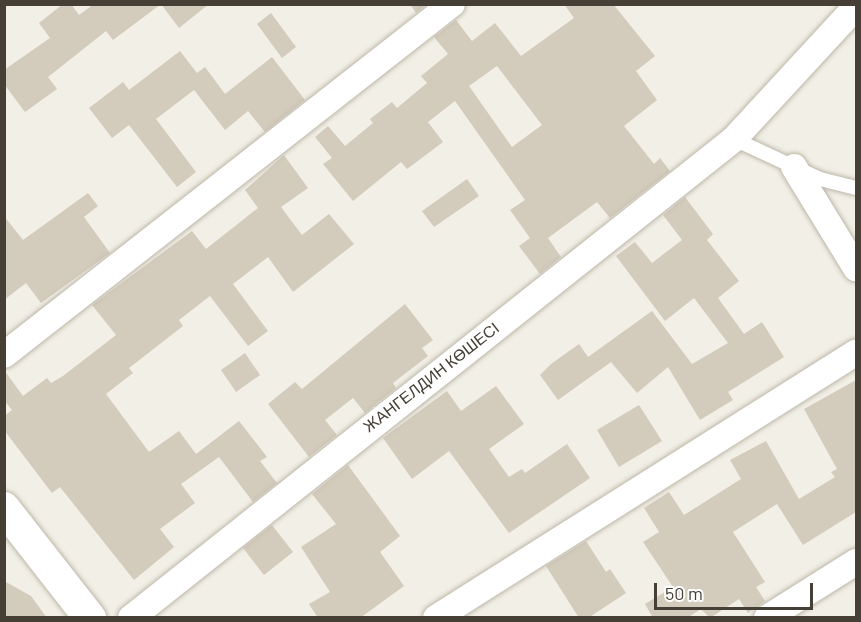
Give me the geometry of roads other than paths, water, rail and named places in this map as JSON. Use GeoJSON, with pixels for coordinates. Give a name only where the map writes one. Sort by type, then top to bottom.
{"type":"FeatureCollection","features":[{"type":"Feature","properties":{"kind":"street"},"geometry":{"type":"LineString","coordinates":[[4,355],[452,4]]}},
{"type":"Feature","properties":{"kind":"street","name":"ЖАНГЕЛДИН КӨШЕСІ"},"geometry":{"type":"LineString","coordinates":[[131,618],[734,139],[856,7]]}},
{"type":"Feature","properties":{"kind":"street"},"geometry":{"type":"LineString","coordinates":[[794,167],[856,268]]}},
{"type":"Feature","properties":{"kind":"street"},"geometry":{"type":"LineString","coordinates":[[436,618],[856,352]]}},
{"type":"Feature","properties":{"kind":"street"},"geometry":{"type":"LineString","coordinates":[[9,522],[90,618]]}},
{"type":"Feature","properties":{"kind":"street"},"geometry":{"type":"LineString","coordinates":[[767,618],[856,562]]}},
{"type":"Feature","properties":{"kind":"lane"},"geometry":{"type":"LineString","coordinates":[[734,139],[820,179],[856,188]]}}]}
